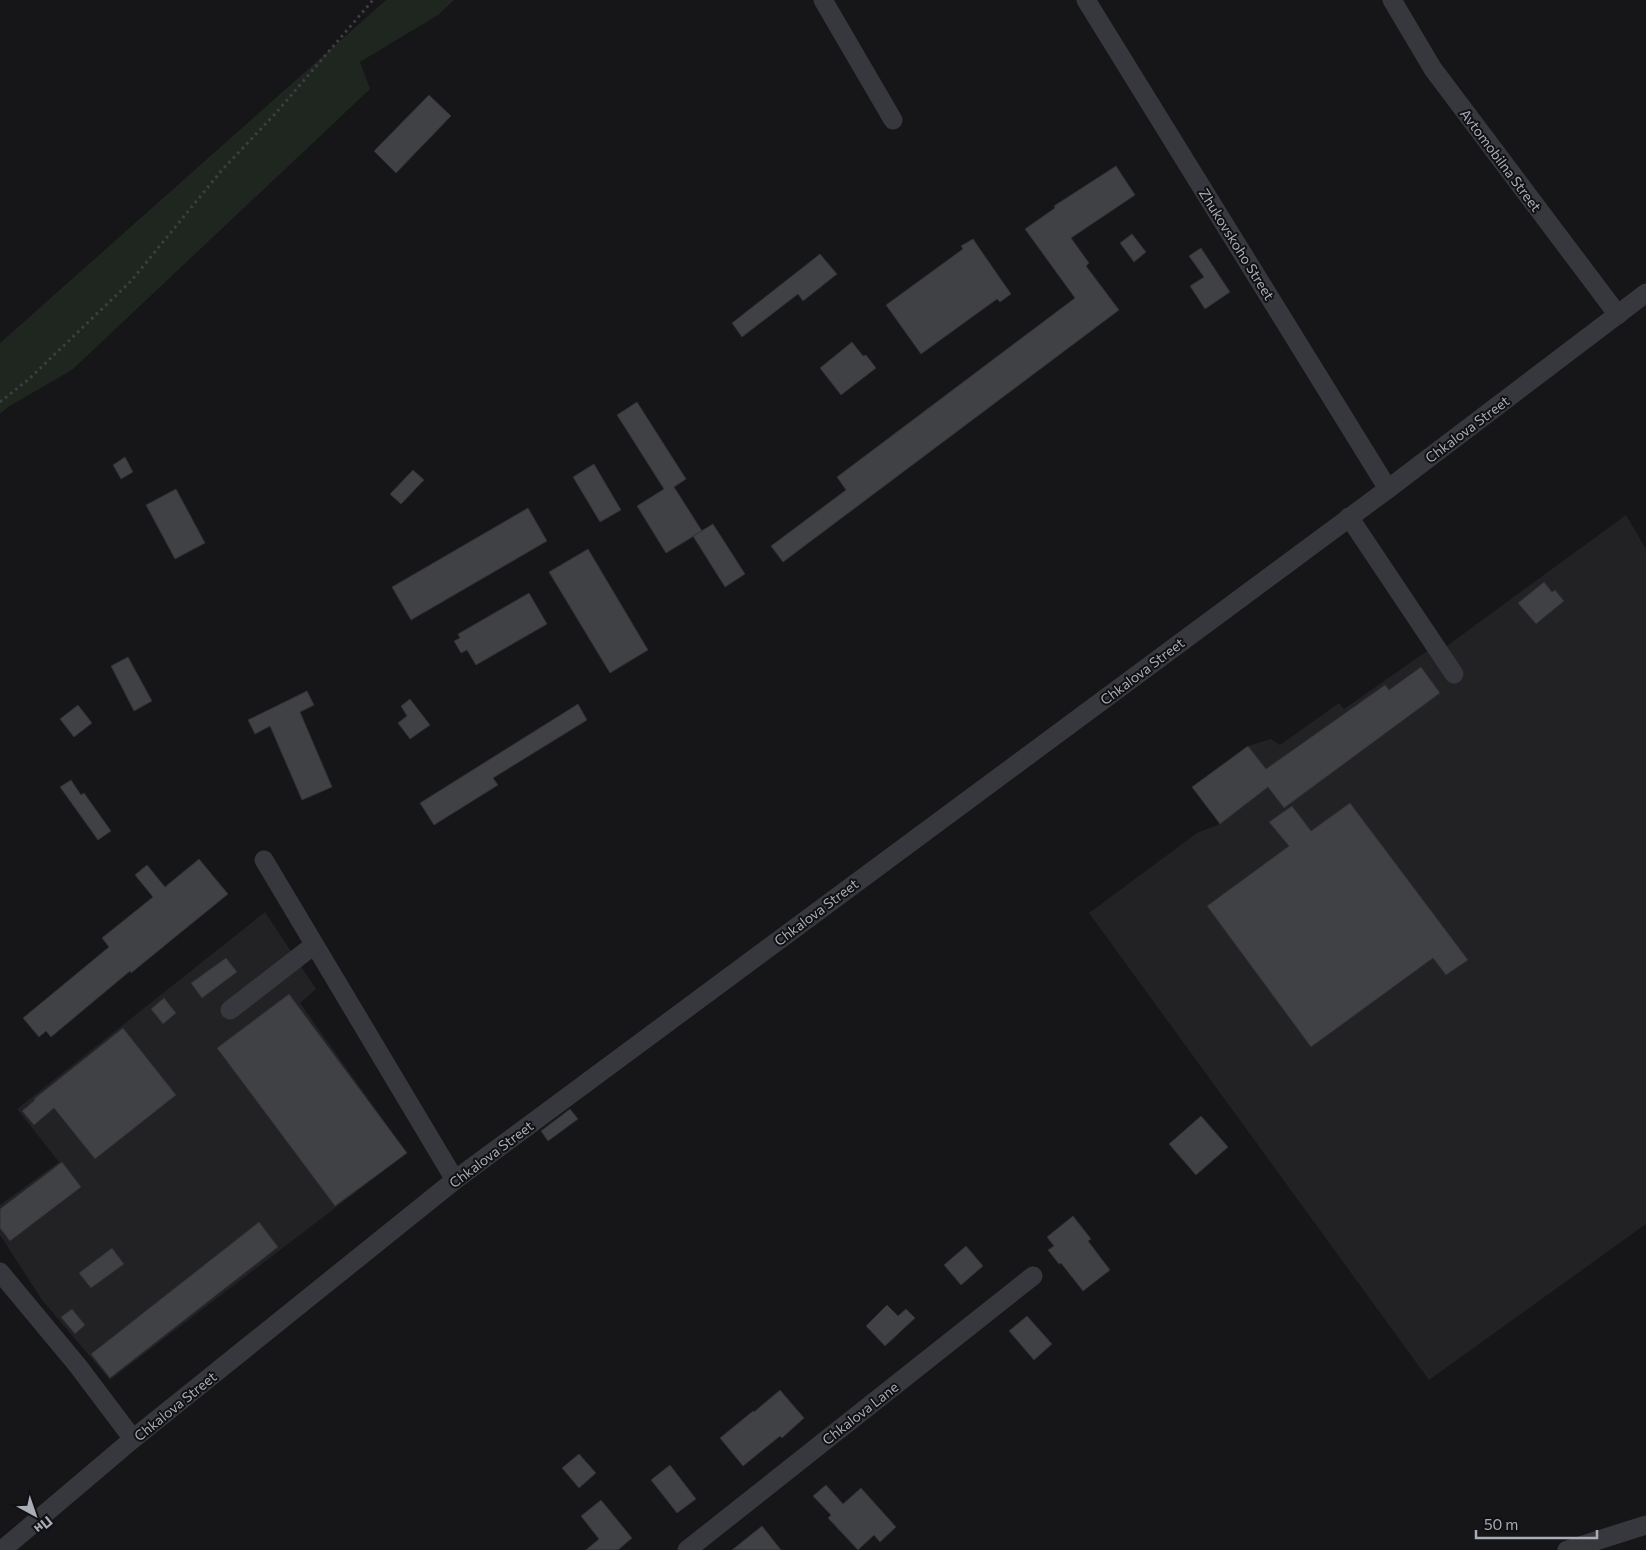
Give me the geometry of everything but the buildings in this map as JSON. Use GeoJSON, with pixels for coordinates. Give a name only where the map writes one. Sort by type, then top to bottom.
{"type":"FeatureCollection","features":[{"type":"Feature","properties":{"kind":"street"},"geometry":{"type":"LineString","coordinates":[[823,0],[893,120]]}},
{"type":"Feature","properties":{"kind":"street","name":"Zhukovskoho Street"},"geometry":{"type":"LineString","coordinates":[[1086,0],[1388,489]]}},
{"type":"Feature","properties":{"kind":"street","name":"Avtomobilna Street"},"geometry":{"type":"LineString","coordinates":[[1392,0],[1433,70],[1618,314]]}},
{"type":"Feature","properties":{"kind":"street","name":"Chkalova Street"},"geometry":{"type":"LineString","coordinates":[[2,1550],[133,1439],[455,1180],[1388,489],[1646,293]]}},
{"type":"Feature","properties":{"kind":"street"},"geometry":{"type":"LineString","coordinates":[[1349,517],[1454,674]]}},
{"type":"Feature","properties":{"kind":"street"},"geometry":{"type":"LineString","coordinates":[[264,860],[455,1180]]}},
{"type":"Feature","properties":{"kind":"street"},"geometry":{"type":"LineString","coordinates":[[230,1010],[314,945]]}},
{"type":"Feature","properties":{"kind":"street"},"geometry":{"type":"LineString","coordinates":[[0,1272],[78,1366],[133,1439]]}},
{"type":"Feature","properties":{"kind":"street","name":"Chkalova Lane"},"geometry":{"type":"LineString","coordinates":[[687,1550],[1033,1276]]}},
{"type":"Feature","properties":{"kind":"street"},"geometry":{"type":"LineString","coordinates":[[1567,1550],[1646,1525]]}},
{"type":"Feature","properties":{"kind":"path"},"geometry":{"type":"LineString","coordinates":[[0,402],[29,379],[131,281],[222,170],[275,114],[374,0]]}},
{"type":"Feature","properties":{"kind":"shaded area"},"geometry":{"type":"Polygon","coordinates":[[[386,0],[454,0],[438,15],[360,62],[370,89],[72,370],[8,407],[0,414],[0,343],[386,0]]]}},
{"type":"Feature","properties":{"kind":"shaded area"},"geometry":{"type":"Polygon","coordinates":[[[1626,515],[1646,549],[1646,1224],[1429,1380],[1089,913],[1197,833],[1220,824],[1192,787],[1248,746],[1271,739],[1280,745],[1339,703],[1344,709],[1427,651],[1440,651],[1626,515]]]}},
{"type":"Feature","properties":{"kind":"shaded area"},"geometry":{"type":"Polygon","coordinates":[[[265,912],[316,989],[300,1003],[407,1153],[110,1380],[42,1300],[0,1235],[0,1205],[59,1162],[17,1109],[265,912]]]}}]}
